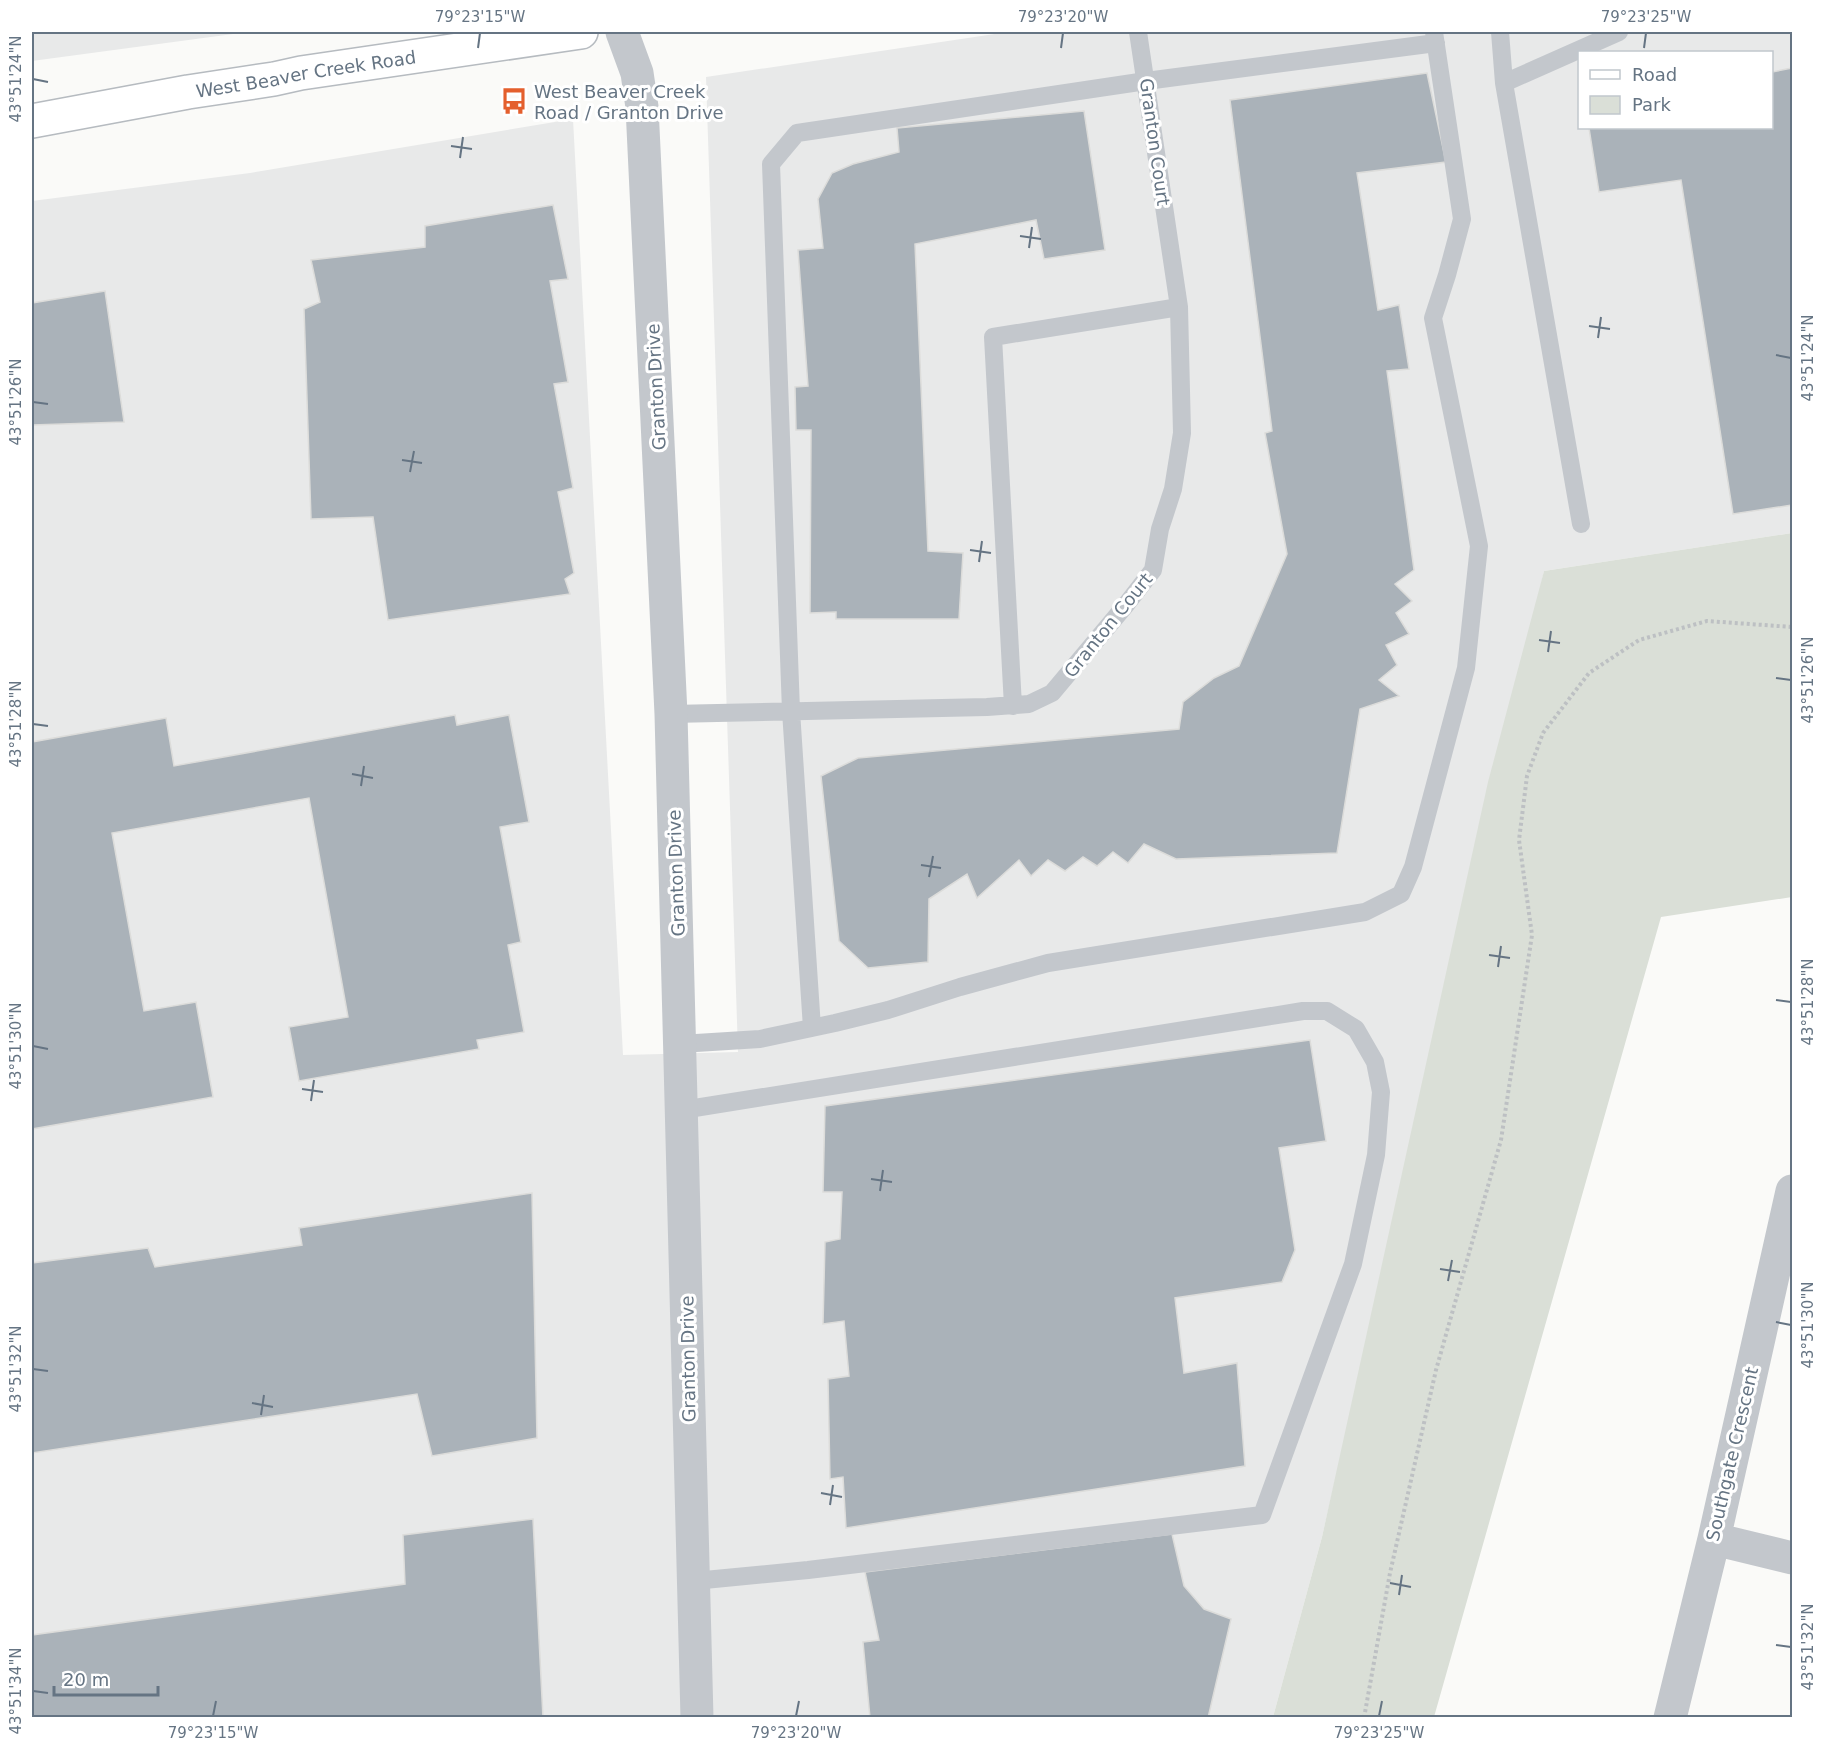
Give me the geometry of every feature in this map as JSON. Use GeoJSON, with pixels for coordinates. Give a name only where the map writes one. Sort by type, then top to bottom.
{"type":"FeatureCollection","features":[{"type":"Feature","properties":{"kind":"street","name":"West Beaver Creek Road"},"geometry":{"type":"LineString","coordinates":[[32,121],[302,73],[581,32]]}},
{"type":"Feature","properties":{"kind":"street","name":"Granton Drive"},"geometry":{"type":"LineString","coordinates":[[622,32],[637,73],[642,108],[671,714],[697,1718]]}},
{"type":"Feature","properties":{"kind":"street","name":"Southgate Crescent"},"geometry":{"type":"LineString","coordinates":[[1670,1718],[1714,1539],[1792,1191]]}},
{"type":"Feature","properties":{"kind":"street"},"geometry":{"type":"LineString","coordinates":[[1714,1539],[1792,1558]]}},
{"type":"Feature","properties":{"kind":"lane","name":"Granton Court"},"geometry":{"type":"LineString","coordinates":[[671,714],[1029,704],[1052,693],[1153,570],[1160,529],[1173,489],[1182,433],[1179,307],[1138,32]]}},
{"type":"Feature","properties":{"kind":"lane"},"geometry":{"type":"LineString","coordinates":[[1500,32],[1504,83],[1581,524]]}},
{"type":"Feature","properties":{"kind":"lane"},"geometry":{"type":"LineString","coordinates":[[1504,83],[1618,32]]}},
{"type":"Feature","properties":{"kind":"lane"},"geometry":{"type":"LineString","coordinates":[[680,1044],[760,1039],[812,1028],[888,1010],[1048,963],[1365,912],[1401,894],[1413,867],[1466,668],[1479,546],[1433,318],[1462,219],[1435,37],[796,133],[771,164],[791,711],[812,1028]]}},
{"type":"Feature","properties":{"kind":"lane"},"geometry":{"type":"LineString","coordinates":[[1013,706],[993,336],[1179,307]]}},
{"type":"Feature","properties":{"kind":"lane"},"geometry":{"type":"LineString","coordinates":[[682,1110],[1303,1011],[1327,1011],[1356,1029],[1375,1062],[1381,1092],[1376,1155],[1353,1264],[1262,1515],[808,1570],[694,1581]]}},
{"type":"Feature","properties":{"kind":"path"},"geometry":{"type":"LineString","coordinates":[[1364,1718],[1390,1573],[1436,1370],[1501,1140],[1532,935],[1519,840],[1527,776],[1543,734],[1589,673],[1639,640],[1707,621],[1792,627]]}},
{"type":"Feature","properties":{"kind":"shaded area"},"geometry":{"type":"Polygon","coordinates":[[[32,32],[248,32],[32,61],[32,32]]]}},
{"type":"Feature","properties":{"kind":"shaded area"},"geometry":{"type":"Polygon","coordinates":[[[1008,32],[1792,32],[1792,533],[1544,571],[1322,1537],[1273,1717],[32,1717],[32,201],[250,173],[573,119],[623,1055],[738,1052],[706,77],[1008,32]]]}},
{"type":"Feature","properties":{"kind":"green space"},"geometry":{"type":"Polygon","coordinates":[[[1792,533],[1792,897],[1661,917],[1434,1717],[1273,1717],[1322,1537],[1488,782],[1544,571],[1792,533]]]}},
{"type":"Feature","properties":{"kind":"building"},"geometry":{"type":"Polygon","coordinates":[[[1792,68],[1792,505],[1733,514],[1681,180],[1599,192],[1589,129],[1773,129],[1773,72],[1792,68]]]}},
{"type":"Feature","properties":{"kind":"building"},"geometry":{"type":"Polygon","coordinates":[[[1427,73],[1446,162],[1357,173],[1378,310],[1399,305],[1409,369],[1387,371],[1414,570],[1395,584],[1412,601],[1396,613],[1409,634],[1386,645],[1397,665],[1379,680],[1399,696],[1360,709],[1337,853],[1176,859],[1144,844],[1128,863],[1113,852],[1097,866],[1083,857],[1065,871],[1048,860],[1031,876],[1019,860],[977,898],[967,874],[929,899],[928,962],[868,968],[839,941],[821,776],[858,758],[1179,729],[1183,702],[1214,678],[1239,666],[1287,554],[1265,433],[1272,431],[1230,100],[1427,73]]]}},
{"type":"Feature","properties":{"kind":"building"},"geometry":{"type":"Polygon","coordinates":[[[1084,111],[1105,250],[1044,259],[1036,220],[915,244],[928,551],[963,553],[959,619],[836,619],[836,612],[810,613],[811,430],[796,430],[795,387],[808,386],[798,250],[823,248],[818,199],[832,173],[853,164],[899,152],[897,128],[1084,111]]]}},
{"type":"Feature","properties":{"kind":"building"},"geometry":{"type":"Polygon","coordinates":[[[553,205],[568,279],[550,281],[568,382],[554,384],[573,488],[558,492],[574,573],[565,579],[570,594],[388,620],[373,517],[311,519],[304,309],[320,302],[311,260],[425,247],[425,226],[553,205]]]}},
{"type":"Feature","properties":{"kind":"building"},"geometry":{"type":"Polygon","coordinates":[[[105,291],[124,422],[32,425],[32,303],[105,291]]]}},
{"type":"Feature","properties":{"kind":"building"},"geometry":{"type":"Polygon","coordinates":[[[455,715],[457,725],[509,715],[529,822],[500,827],[521,942],[508,945],[524,1032],[477,1040],[479,1049],[299,1081],[289,1027],[348,1017],[309,798],[112,833],[144,1011],[196,1002],[213,1097],[32,1129],[32,742],[166,718],[174,766],[455,715]]]}},
{"type":"Feature","properties":{"kind":"building"},"geometry":{"type":"Polygon","coordinates":[[[1310,1040],[1326,1141],[1279,1148],[1295,1250],[1282,1282],[1175,1298],[1184,1373],[1237,1363],[1245,1466],[846,1528],[843,1477],[830,1479],[828,1379],[849,1376],[844,1321],[823,1324],[825,1242],[840,1239],[842,1192],[823,1192],[825,1106],[1310,1040]]]}},
{"type":"Feature","properties":{"kind":"building"},"geometry":{"type":"Polygon","coordinates":[[[532,1193],[537,1438],[432,1456],[417,1394],[32,1453],[32,1263],[148,1248],[155,1267],[302,1245],[299,1228],[532,1193]]]}},
{"type":"Feature","properties":{"kind":"building"},"geometry":{"type":"Polygon","coordinates":[[[533,1519],[543,1718],[32,1718],[32,1635],[405,1584],[403,1535],[533,1519]]]}},
{"type":"Feature","properties":{"kind":"building"},"geometry":{"type":"Polygon","coordinates":[[[1172,1534],[1184,1586],[1204,1609],[1231,1619],[1208,1718],[870,1718],[863,1642],[879,1640],[865,1572],[1172,1534]]]}},
{"type":"Feature","properties":{"kind":"place","name":"West Beaver Creek Road / Granton Drive"},"geometry":{"type":"Point","coordinates":[514,101]}}]}
